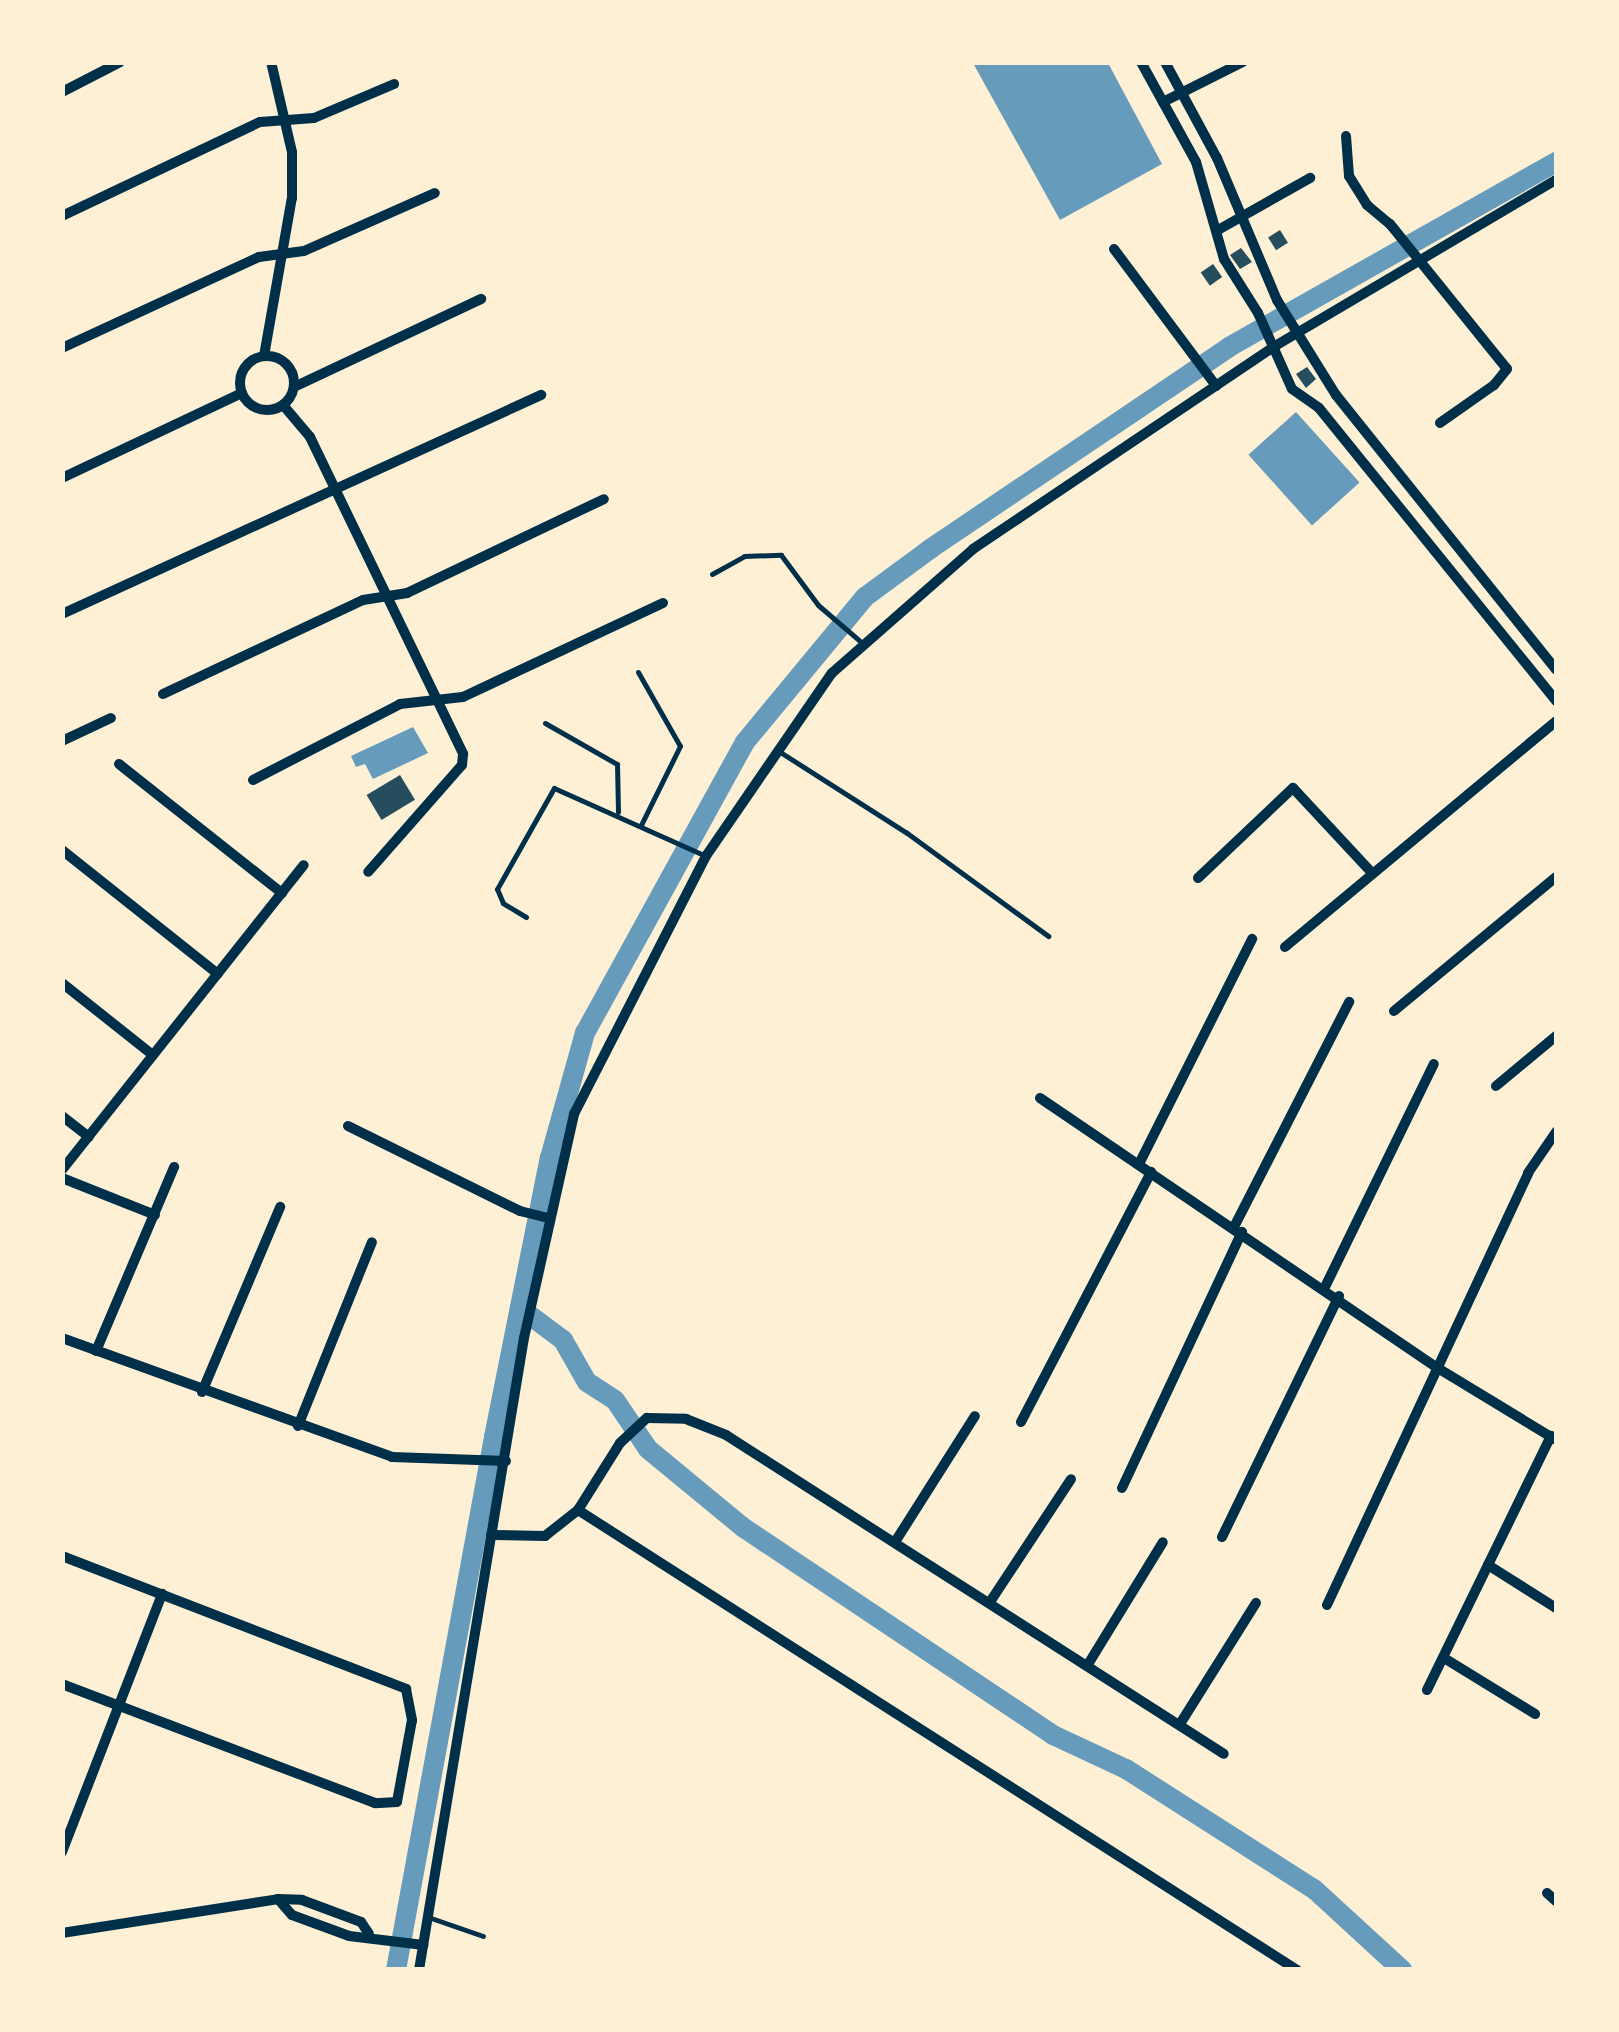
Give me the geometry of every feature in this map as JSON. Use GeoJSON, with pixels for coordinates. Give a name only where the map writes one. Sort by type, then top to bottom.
{"type":"FeatureCollection","features":[{"type":"Feature","properties":{"kind":"street"},"geometry":{"type":"LineString","coordinates":[[62,92],[120,62]]}},
{"type":"Feature","properties":{"kind":"street"},"geometry":{"type":"LineString","coordinates":[[271,62],[285,120],[292,198],[264,356],[242,371],[242,393],[258,409],[283,405],[294,387],[481,299]]}},
{"type":"Feature","properties":{"kind":"street"},"geometry":{"type":"LineString","coordinates":[[1141,62],[1196,162],[1224,259],[1258,312],[1292,389],[1319,408],[1556,701]]}},
{"type":"Feature","properties":{"kind":"street"},"geometry":{"type":"LineString","coordinates":[[1165,62],[1277,300],[1336,395],[1556,670]]}},
{"type":"Feature","properties":{"kind":"street"},"geometry":{"type":"LineString","coordinates":[[1163,102],[1243,62]]}},
{"type":"Feature","properties":{"kind":"street"},"geometry":{"type":"LineString","coordinates":[[62,216],[260,122],[314,118],[394,84]]}},
{"type":"Feature","properties":{"kind":"street"},"geometry":{"type":"LineString","coordinates":[[1346,136],[1349,176],[1367,205],[1390,224],[1507,370],[1440,423]]}},
{"type":"Feature","properties":{"kind":"street"},"geometry":{"type":"LineString","coordinates":[[1218,230],[1310,178]]}},
{"type":"Feature","properties":{"kind":"street"},"geometry":{"type":"LineString","coordinates":[[419,1970],[545,1218],[574,1114],[706,856],[775,748],[860,642],[972,549],[1275,346],[1420,264],[1556,180]]}},
{"type":"Feature","properties":{"kind":"street"},"geometry":{"type":"LineString","coordinates":[[62,348],[259,257],[284,254],[434,193]]}},
{"type":"Feature","properties":{"kind":"street"},"geometry":{"type":"LineString","coordinates":[[1114,249],[1216,386]]}},
{"type":"Feature","properties":{"kind":"street"},"geometry":{"type":"LineString","coordinates":[[264,356],[288,366],[294,387]]}},
{"type":"Feature","properties":{"kind":"street"},"geometry":{"type":"LineString","coordinates":[[62,478],[242,393]]}},
{"type":"Feature","properties":{"kind":"street"},"geometry":{"type":"LineString","coordinates":[[62,614],[541,395]]}},
{"type":"Feature","properties":{"kind":"street"},"geometry":{"type":"LineString","coordinates":[[1319,408],[1336,395]]}},
{"type":"Feature","properties":{"kind":"street"},"geometry":{"type":"LineString","coordinates":[[283,405],[310,437],[437,700],[462,765],[368,872]]}},
{"type":"Feature","properties":{"kind":"street"},"geometry":{"type":"LineString","coordinates":[[163,694],[362,600],[407,592],[604,499]]}},
{"type":"Feature","properties":{"kind":"street"},"geometry":{"type":"LineString","coordinates":[[253,780],[400,704],[463,698],[663,603]]}},
{"type":"Feature","properties":{"kind":"street"},"geometry":{"type":"LineString","coordinates":[[62,741],[112,718]]}},
{"type":"Feature","properties":{"kind":"street"},"geometry":{"type":"LineString","coordinates":[[1286,947],[1556,721]]}},
{"type":"Feature","properties":{"kind":"street"},"geometry":{"type":"LineString","coordinates":[[119,764],[282,894]]}},
{"type":"Feature","properties":{"kind":"street"},"geometry":{"type":"LineString","coordinates":[[1198,878],[1293,788],[1373,874]]}},
{"type":"Feature","properties":{"kind":"street"},"geometry":{"type":"LineString","coordinates":[[62,850],[218,974]]}},
{"type":"Feature","properties":{"kind":"street"},"geometry":{"type":"LineString","coordinates":[[62,1170],[304,865]]}},
{"type":"Feature","properties":{"kind":"street"},"geometry":{"type":"LineString","coordinates":[[1394,1011],[1556,877]]}},
{"type":"Feature","properties":{"kind":"street"},"geometry":{"type":"LineString","coordinates":[[1139,1164],[1252,939]]}},
{"type":"Feature","properties":{"kind":"street"},"geometry":{"type":"LineString","coordinates":[[62,983],[153,1055]]}},
{"type":"Feature","properties":{"kind":"street"},"geometry":{"type":"LineString","coordinates":[[1122,1488],[1238,1229],[1349,1002]]}},
{"type":"Feature","properties":{"kind":"street"},"geometry":{"type":"LineString","coordinates":[[1496,1086],[1556,1036]]}},
{"type":"Feature","properties":{"kind":"street"},"geometry":{"type":"LineString","coordinates":[[1325,1287],[1434,1064]]}},
{"type":"Feature","properties":{"kind":"street"},"geometry":{"type":"LineString","coordinates":[[1040,1098],[1339,1296],[1436,1367],[1554,1438],[1427,1690]]}},
{"type":"Feature","properties":{"kind":"street"},"geometry":{"type":"LineString","coordinates":[[62,1116],[89,1137]]}},
{"type":"Feature","properties":{"kind":"street"},"geometry":{"type":"LineString","coordinates":[[348,1126],[520,1211],[545,1218]]}},
{"type":"Feature","properties":{"kind":"street"},"geometry":{"type":"LineString","coordinates":[[1327,1605],[1528,1173],[1556,1132]]}},
{"type":"Feature","properties":{"kind":"street"},"geometry":{"type":"LineString","coordinates":[[96,1351],[174,1166]]}},
{"type":"Feature","properties":{"kind":"street"},"geometry":{"type":"LineString","coordinates":[[1021,1422],[1151,1172]]}},
{"type":"Feature","properties":{"kind":"street"},"geometry":{"type":"LineString","coordinates":[[62,1178],[155,1216]]}},
{"type":"Feature","properties":{"kind":"street"},"geometry":{"type":"LineString","coordinates":[[202,1392],[280,1207]]}},
{"type":"Feature","properties":{"kind":"street"},"geometry":{"type":"LineString","coordinates":[[298,1426],[372,1242]]}},
{"type":"Feature","properties":{"kind":"street"},"geometry":{"type":"LineString","coordinates":[[1222,1537],[1339,1296]]}},
{"type":"Feature","properties":{"kind":"street"},"geometry":{"type":"LineString","coordinates":[[62,1338],[202,1392],[392,1457],[443,1463],[506,1461]]}},
{"type":"Feature","properties":{"kind":"street"},"geometry":{"type":"LineString","coordinates":[[491,1534],[545,1536],[578,1510],[620,1443],[647,1418],[671,1415],[726,1435],[1224,1754]]}},
{"type":"Feature","properties":{"kind":"street"},"geometry":{"type":"LineString","coordinates":[[895,1542],[975,1416]]}},
{"type":"Feature","properties":{"kind":"street"},"geometry":{"type":"LineString","coordinates":[[990,1602],[1071,1479]]}},
{"type":"Feature","properties":{"kind":"street"},"geometry":{"type":"LineString","coordinates":[[578,1510],[1297,1970]]}},
{"type":"Feature","properties":{"kind":"street"},"geometry":{"type":"LineString","coordinates":[[1087,1666],[1162,1542]]}},
{"type":"Feature","properties":{"kind":"street"},"geometry":{"type":"LineString","coordinates":[[62,1556],[406,1689],[412,1720],[397,1802],[375,1804],[62,1684]]}},
{"type":"Feature","properties":{"kind":"street"},"geometry":{"type":"LineString","coordinates":[[1488,1565],[1556,1608]]}},
{"type":"Feature","properties":{"kind":"street"},"geometry":{"type":"LineString","coordinates":[[62,1852],[162,1594]]}},
{"type":"Feature","properties":{"kind":"street"},"geometry":{"type":"LineString","coordinates":[[1180,1724],[1256,1603]]}},
{"type":"Feature","properties":{"kind":"street"},"geometry":{"type":"LineString","coordinates":[[1444,1658],[1535,1714]]}},
{"type":"Feature","properties":{"kind":"street"},"geometry":{"type":"LineString","coordinates":[[62,1816],[76,1822]]}},
{"type":"Feature","properties":{"kind":"street"},"geometry":{"type":"LineString","coordinates":[[1547,1893],[1556,1901]]}},
{"type":"Feature","properties":{"kind":"street"},"geometry":{"type":"LineString","coordinates":[[278,1899],[292,1915],[349,1936],[373,1935],[424,1945]]}},
{"type":"Feature","properties":{"kind":"street"},"geometry":{"type":"LineString","coordinates":[[62,1933],[278,1899],[302,1900],[360,1922],[373,1935]]}},
{"type":"Feature","properties":{"kind":"lane"},"geometry":{"type":"LineString","coordinates":[[712,574],[744,556],[781,555],[818,606],[860,642]]}},
{"type":"Feature","properties":{"kind":"lane"},"geometry":{"type":"LineString","coordinates":[[638,672],[680,746],[641,825]]}},
{"type":"Feature","properties":{"kind":"lane"},"geometry":{"type":"LineString","coordinates":[[545,723],[617,764],[618,812]]}},
{"type":"Feature","properties":{"kind":"lane"},"geometry":{"type":"LineString","coordinates":[[775,748],[907,832],[1048,936]]}},
{"type":"Feature","properties":{"kind":"lane"},"geometry":{"type":"LineString","coordinates":[[526,917],[503,903],[497,889],[546,794],[562,787],[706,856]]}},
{"type":"Feature","properties":{"kind":"lane"},"geometry":{"type":"LineString","coordinates":[[428,1917],[483,1936]]}},
{"type":"Feature","properties":{"kind":"water"},"geometry":{"type":"Polygon","coordinates":[[[973,63],[1108,63],[1162,164],[1060,220],[973,63]]]}},
{"type":"Feature","properties":{"kind":"water"},"geometry":{"type":"Polygon","coordinates":[[[1296,412],[1360,483],[1312,525],[1248,455],[1296,412]]]}},
{"type":"Feature","properties":{"kind":"water"},"geometry":{"type":"Polygon","coordinates":[[[413,727],[428,753],[373,779],[365,764],[356,767],[351,756],[413,727]]]}},
{"type":"Feature","properties":{"kind":"building"},"geometry":{"type":"Polygon","coordinates":[[[1280,230],[1288,243],[1276,250],[1268,237],[1280,230]]]}},
{"type":"Feature","properties":{"kind":"building"},"geometry":{"type":"Polygon","coordinates":[[[1241,248],[1252,262],[1240,269],[1230,255],[1241,248]]]}},
{"type":"Feature","properties":{"kind":"building"},"geometry":{"type":"Polygon","coordinates":[[[1213,264],[1222,277],[1210,286],[1201,273],[1213,264]]]}},
{"type":"Feature","properties":{"kind":"building"},"geometry":{"type":"Polygon","coordinates":[[[1307,367],[1316,379],[1306,388],[1296,374],[1307,367]]]}},
{"type":"Feature","properties":{"kind":"building"},"geometry":{"type":"Polygon","coordinates":[[[400,775],[415,800],[382,820],[367,795],[400,775]]]}},
{"type":"Feature","properties":{"kind":"waterway"},"geometry":{"type":"LineString","coordinates":[[396,1970],[494,1437],[550,1158],[585,1033],[745,742],[865,597],[930,549],[1229,347],[1556,162]]}},
{"type":"Feature","properties":{"kind":"waterway"},"geometry":{"type":"LineString","coordinates":[[520,1308],[563,1340],[587,1382],[615,1400],[648,1449],[744,1528],[1053,1735],[1126,1769],[1314,1889],[1402,1970]]}}]}
